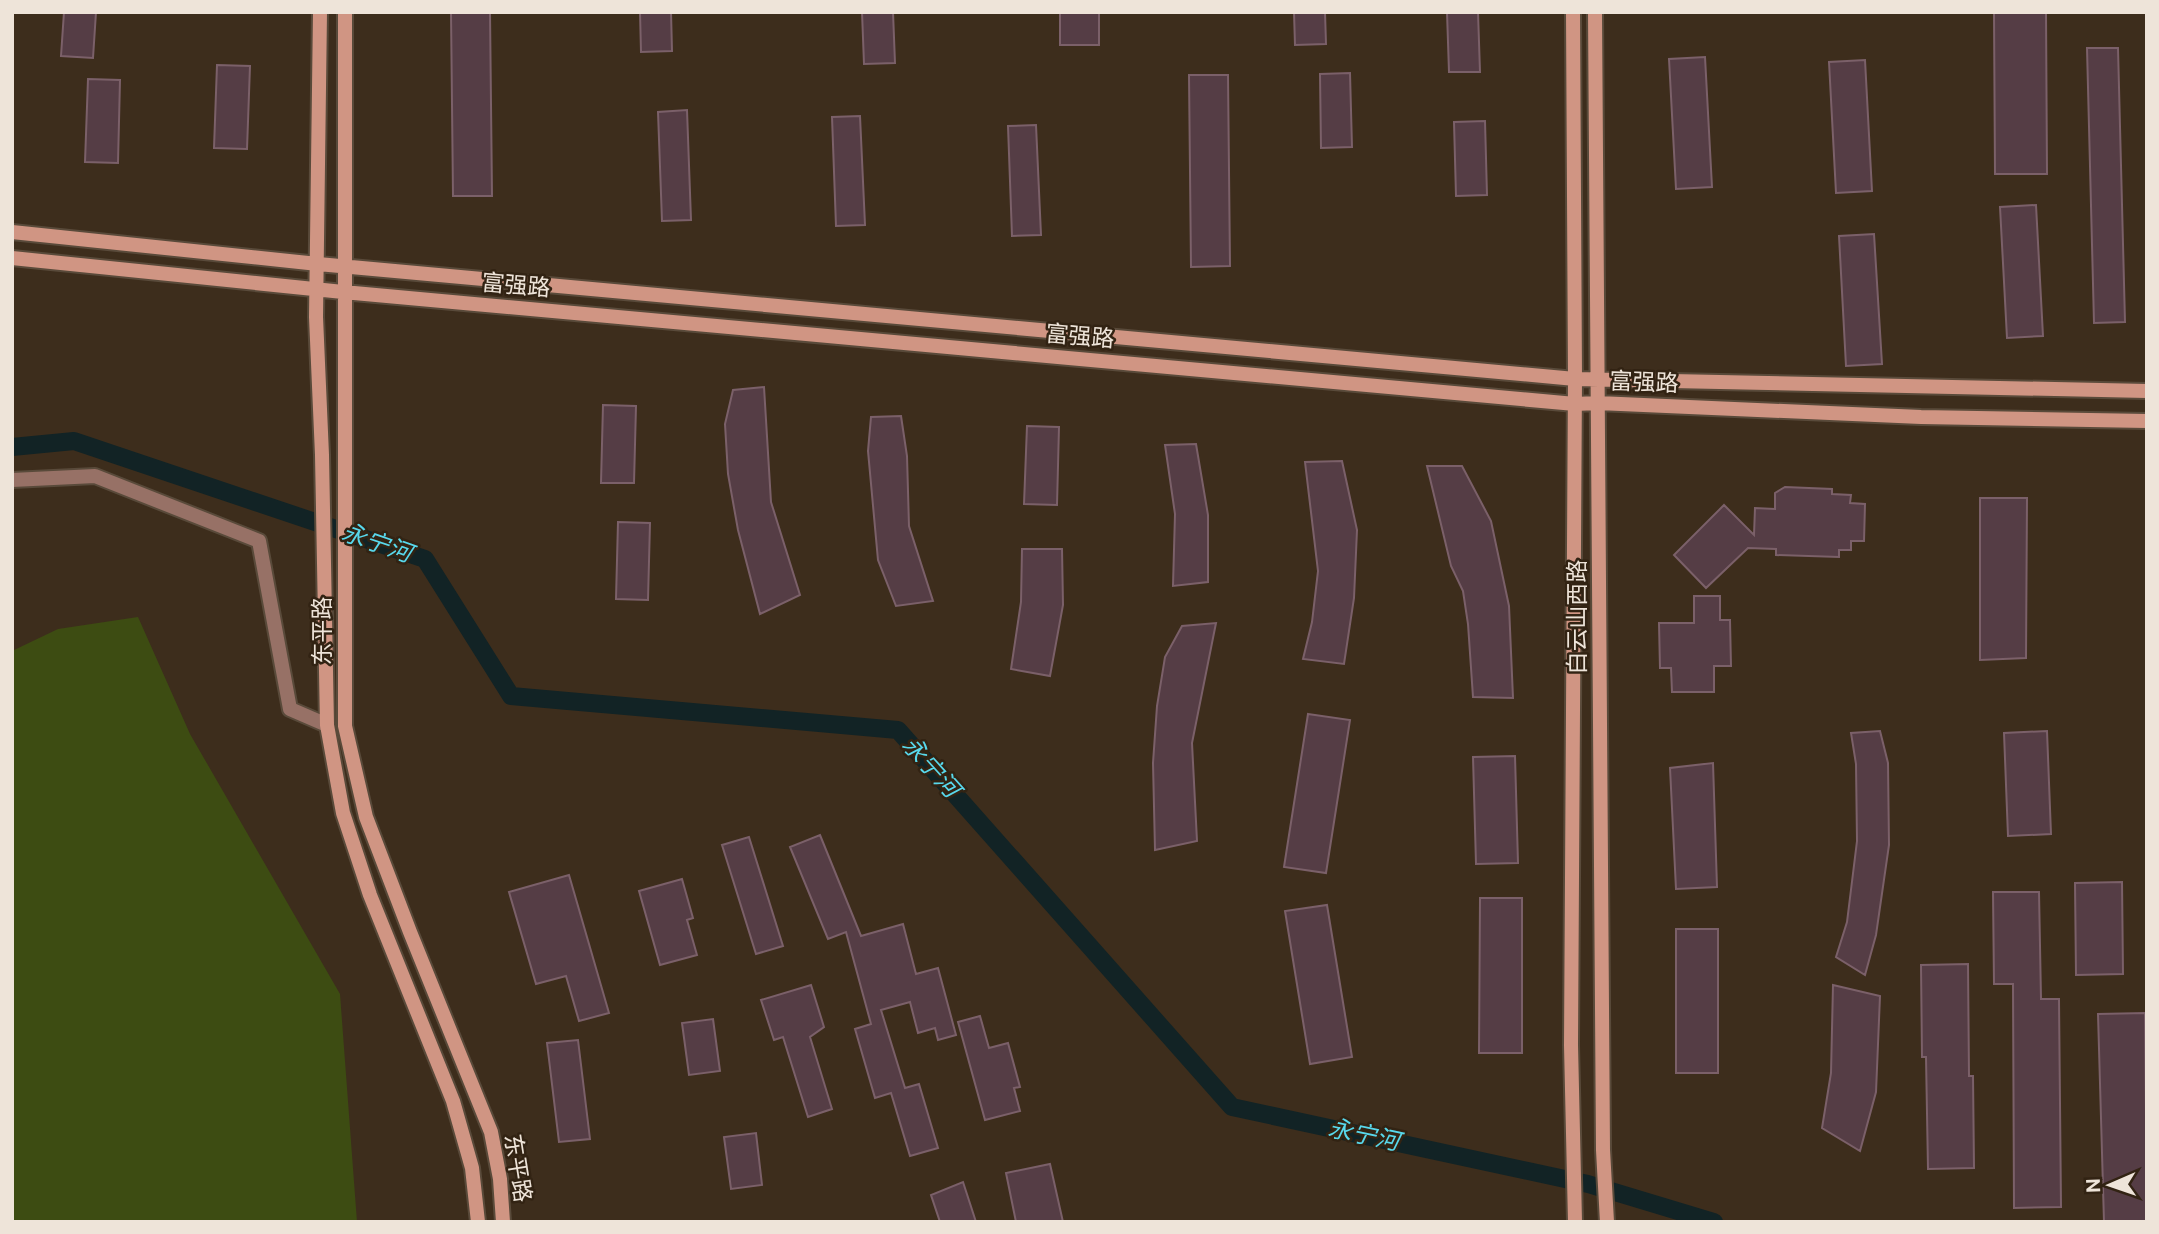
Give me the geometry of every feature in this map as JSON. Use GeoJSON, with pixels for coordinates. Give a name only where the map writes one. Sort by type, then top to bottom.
{"type":"FeatureCollection","features":[{"type":"Feature","properties":{"kind":"main road","name":"东平路"},"geometry":{"type":"LineString","coordinates":[[320,12],[316,289],[327,725],[343,813],[370,895],[453,1101],[472,1168],[478,1222]]}},
{"type":"Feature","properties":{"kind":"main road","name":"东平路"},"geometry":{"type":"LineString","coordinates":[[345,12],[345,726],[366,817],[491,1132],[500,1179],[503,1222]]}},
{"type":"Feature","properties":{"kind":"main road","name":"白云山西路"},"geometry":{"type":"LineString","coordinates":[[1573,12],[1575,404],[1571,1031],[1575,1222]]}},
{"type":"Feature","properties":{"kind":"main road","name":"白云山西路"},"geometry":{"type":"LineString","coordinates":[[1595,12],[1603,1150],[1607,1222]]}},
{"type":"Feature","properties":{"kind":"main road","name":"富强路"},"geometry":{"type":"LineString","coordinates":[[12,232],[344,267],[1575,379],[2147,391]]}},
{"type":"Feature","properties":{"kind":"main road","name":"富强路"},"geometry":{"type":"LineString","coordinates":[[12,258],[343,292],[1575,404],[1920,417],[2147,421]]}},
{"type":"Feature","properties":{"kind":"street"},"geometry":{"type":"LineString","coordinates":[[12,480],[95,476],[259,541],[290,709],[327,725]]}},
{"type":"Feature","properties":{"kind":"green space"},"geometry":{"type":"Polygon","coordinates":[[[138,617],[190,734],[340,994],[357,1222],[12,1222],[12,651],[58,629],[138,617]]]}},
{"type":"Feature","properties":{"kind":"building"},"geometry":{"type":"Polygon","coordinates":[[[64,12],[96,12],[93,58],[61,56],[64,12]]]}},
{"type":"Feature","properties":{"kind":"building"},"geometry":{"type":"Polygon","coordinates":[[[451,12],[490,12],[492,196],[453,196],[451,12]]]}},
{"type":"Feature","properties":{"kind":"building"},"geometry":{"type":"Polygon","coordinates":[[[640,12],[671,12],[672,51],[641,52],[640,12]]]}},
{"type":"Feature","properties":{"kind":"building"},"geometry":{"type":"Polygon","coordinates":[[[862,12],[893,12],[895,63],[864,64],[862,12]]]}},
{"type":"Feature","properties":{"kind":"building"},"geometry":{"type":"Polygon","coordinates":[[[1060,12],[1099,12],[1099,45],[1060,45],[1060,12]]]}},
{"type":"Feature","properties":{"kind":"building"},"geometry":{"type":"Polygon","coordinates":[[[1294,12],[1325,12],[1326,44],[1295,45],[1294,12]]]}},
{"type":"Feature","properties":{"kind":"building"},"geometry":{"type":"Polygon","coordinates":[[[1447,12],[1478,12],[1480,72],[1449,72],[1447,12]]]}},
{"type":"Feature","properties":{"kind":"building"},"geometry":{"type":"Polygon","coordinates":[[[1994,12],[2046,12],[2047,174],[1995,174],[1994,12]]]}},
{"type":"Feature","properties":{"kind":"building"},"geometry":{"type":"Polygon","coordinates":[[[2087,48],[2118,48],[2125,322],[2094,323],[2087,48]]]}},
{"type":"Feature","properties":{"kind":"building"},"geometry":{"type":"Polygon","coordinates":[[[1705,57],[1712,187],[1676,189],[1669,59],[1705,57]]]}},
{"type":"Feature","properties":{"kind":"building"},"geometry":{"type":"Polygon","coordinates":[[[1865,60],[1872,191],[1836,193],[1829,62],[1865,60]]]}},
{"type":"Feature","properties":{"kind":"building"},"geometry":{"type":"Polygon","coordinates":[[[217,65],[250,66],[247,149],[214,148],[217,65]]]}},
{"type":"Feature","properties":{"kind":"building"},"geometry":{"type":"Polygon","coordinates":[[[1350,73],[1352,147],[1321,148],[1320,74],[1350,73]]]}},
{"type":"Feature","properties":{"kind":"building"},"geometry":{"type":"Polygon","coordinates":[[[1189,75],[1228,75],[1230,266],[1191,267],[1189,75]]]}},
{"type":"Feature","properties":{"kind":"building"},"geometry":{"type":"Polygon","coordinates":[[[88,79],[120,80],[118,163],[85,162],[88,79]]]}},
{"type":"Feature","properties":{"kind":"building"},"geometry":{"type":"Polygon","coordinates":[[[687,110],[691,220],[662,221],[658,112],[687,110]]]}},
{"type":"Feature","properties":{"kind":"building"},"geometry":{"type":"Polygon","coordinates":[[[860,116],[865,225],[836,226],[832,117],[860,116]]]}},
{"type":"Feature","properties":{"kind":"building"},"geometry":{"type":"Polygon","coordinates":[[[1485,121],[1487,195],[1456,196],[1454,122],[1485,121]]]}},
{"type":"Feature","properties":{"kind":"building"},"geometry":{"type":"Polygon","coordinates":[[[1036,125],[1041,235],[1012,236],[1008,126],[1036,125]]]}},
{"type":"Feature","properties":{"kind":"building"},"geometry":{"type":"Polygon","coordinates":[[[2036,205],[2043,336],[2007,338],[2000,207],[2036,205]]]}},
{"type":"Feature","properties":{"kind":"building"},"geometry":{"type":"Polygon","coordinates":[[[1874,234],[1882,364],[1846,366],[1839,236],[1874,234]]]}},
{"type":"Feature","properties":{"kind":"building"},"geometry":{"type":"Polygon","coordinates":[[[764,387],[771,502],[800,595],[760,614],[738,530],[728,474],[725,424],[733,390],[764,387]]]}},
{"type":"Feature","properties":{"kind":"building"},"geometry":{"type":"Polygon","coordinates":[[[603,405],[636,406],[634,483],[601,483],[603,405]]]}},
{"type":"Feature","properties":{"kind":"building"},"geometry":{"type":"Polygon","coordinates":[[[901,416],[907,456],[909,526],[933,601],[896,606],[878,560],[868,451],[871,417],[901,416]]]}},
{"type":"Feature","properties":{"kind":"building"},"geometry":{"type":"Polygon","coordinates":[[[1027,426],[1059,427],[1057,505],[1024,504],[1027,426]]]}},
{"type":"Feature","properties":{"kind":"building"},"geometry":{"type":"Polygon","coordinates":[[[1196,444],[1208,515],[1208,582],[1173,586],[1175,514],[1165,445],[1196,444]]]}},
{"type":"Feature","properties":{"kind":"building"},"geometry":{"type":"Polygon","coordinates":[[[1342,461],[1357,530],[1354,598],[1344,664],[1303,659],[1312,622],[1318,571],[1305,462],[1342,461]]]}},
{"type":"Feature","properties":{"kind":"building"},"geometry":{"type":"Polygon","coordinates":[[[1427,466],[1462,466],[1491,521],[1509,606],[1513,698],[1473,697],[1463,591],[1451,566],[1427,466]]]}},
{"type":"Feature","properties":{"kind":"building"},"geometry":{"type":"Polygon","coordinates":[[[1785,487],[1832,489],[1832,494],[1851,495],[1850,503],[1865,504],[1864,541],[1851,541],[1851,550],[1839,550],[1839,557],[1776,555],[1776,549],[1748,548],[1706,588],[1674,555],[1724,505],[1754,535],[1755,508],[1775,509],[1775,493],[1785,487]]]}},
{"type":"Feature","properties":{"kind":"building"},"geometry":{"type":"Polygon","coordinates":[[[1980,498],[2027,498],[2026,658],[1980,660],[1980,498]]]}},
{"type":"Feature","properties":{"kind":"building"},"geometry":{"type":"Polygon","coordinates":[[[618,522],[650,523],[648,600],[616,599],[618,522]]]}},
{"type":"Feature","properties":{"kind":"building"},"geometry":{"type":"Polygon","coordinates":[[[1022,549],[1062,549],[1063,605],[1050,676],[1011,669],[1021,602],[1022,549]]]}},
{"type":"Feature","properties":{"kind":"building"},"geometry":{"type":"Polygon","coordinates":[[[1694,596],[1720,596],[1720,620],[1730,620],[1731,666],[1714,666],[1714,692],[1672,692],[1671,668],[1660,668],[1659,623],[1694,623],[1694,596]]]}},
{"type":"Feature","properties":{"kind":"building"},"geometry":{"type":"Polygon","coordinates":[[[1216,623],[1192,743],[1197,841],[1155,850],[1153,763],[1157,706],[1165,657],[1182,626],[1216,623]]]}},
{"type":"Feature","properties":{"kind":"building"},"geometry":{"type":"Polygon","coordinates":[[[1308,714],[1350,720],[1326,873],[1284,867],[1308,714]]]}},
{"type":"Feature","properties":{"kind":"building"},"geometry":{"type":"Polygon","coordinates":[[[1880,731],[1888,763],[1889,845],[1876,935],[1865,975],[1836,957],[1847,922],[1857,841],[1856,764],[1851,733],[1880,731]]]}},
{"type":"Feature","properties":{"kind":"building"},"geometry":{"type":"Polygon","coordinates":[[[2047,731],[2051,834],[2008,836],[2004,733],[2047,731]]]}},
{"type":"Feature","properties":{"kind":"building"},"geometry":{"type":"Polygon","coordinates":[[[1515,756],[1518,863],[1476,864],[1473,757],[1515,756]]]}},
{"type":"Feature","properties":{"kind":"building"},"geometry":{"type":"Polygon","coordinates":[[[1713,763],[1717,887],[1676,889],[1670,768],[1713,763]]]}},
{"type":"Feature","properties":{"kind":"building"},"geometry":{"type":"Polygon","coordinates":[[[820,835],[861,936],[903,924],[916,974],[938,968],[956,1035],[938,1040],[935,1028],[918,1033],[910,1002],[881,1010],[905,1088],[919,1084],[938,1148],[910,1156],[891,1093],[875,1098],[855,1029],[871,1024],[846,932],[828,939],[790,847],[820,835]]]}},
{"type":"Feature","properties":{"kind":"building"},"geometry":{"type":"Polygon","coordinates":[[[749,837],[783,946],[756,954],[722,845],[749,837]]]}},
{"type":"Feature","properties":{"kind":"building"},"geometry":{"type":"Polygon","coordinates":[[[569,875],[609,1013],[579,1021],[566,976],[536,984],[509,892],[569,875]]]}},
{"type":"Feature","properties":{"kind":"building"},"geometry":{"type":"Polygon","coordinates":[[[682,879],[693,918],[687,920],[697,955],[660,965],[639,891],[682,879]]]}},
{"type":"Feature","properties":{"kind":"building"},"geometry":{"type":"Polygon","coordinates":[[[2122,882],[2123,974],[2076,975],[2075,883],[2122,882]]]}},
{"type":"Feature","properties":{"kind":"building"},"geometry":{"type":"Polygon","coordinates":[[[1993,892],[2039,892],[2041,999],[2059,999],[2061,1207],[2014,1208],[2013,984],[1994,984],[1993,892]]]}},
{"type":"Feature","properties":{"kind":"building"},"geometry":{"type":"Polygon","coordinates":[[[1480,898],[1522,898],[1522,1053],[1479,1053],[1480,898]]]}},
{"type":"Feature","properties":{"kind":"building"},"geometry":{"type":"Polygon","coordinates":[[[1327,905],[1352,1057],[1310,1064],[1285,911],[1327,905]]]}},
{"type":"Feature","properties":{"kind":"building"},"geometry":{"type":"Polygon","coordinates":[[[1676,929],[1718,929],[1718,1073],[1676,1073],[1676,929]]]}},
{"type":"Feature","properties":{"kind":"building"},"geometry":{"type":"Polygon","coordinates":[[[1968,964],[1969,1076],[1973,1076],[1974,1168],[1928,1169],[1926,1057],[1922,1057],[1921,965],[1968,964]]]}},
{"type":"Feature","properties":{"kind":"building"},"geometry":{"type":"Polygon","coordinates":[[[811,985],[824,1027],[810,1037],[832,1109],[808,1117],[783,1037],[774,1040],[761,1000],[811,985]]]}},
{"type":"Feature","properties":{"kind":"building"},"geometry":{"type":"Polygon","coordinates":[[[1833,985],[1880,996],[1876,1092],[1860,1151],[1822,1128],[1831,1073],[1833,985]]]}},
{"type":"Feature","properties":{"kind":"building"},"geometry":{"type":"Polygon","coordinates":[[[2145,1013],[2147,1222],[2104,1222],[2098,1014],[2145,1013]]]}},
{"type":"Feature","properties":{"kind":"building"},"geometry":{"type":"Polygon","coordinates":[[[980,1016],[989,1048],[1008,1043],[1020,1087],[1014,1088],[1020,1111],[985,1120],[958,1022],[980,1016]]]}},
{"type":"Feature","properties":{"kind":"building"},"geometry":{"type":"Polygon","coordinates":[[[713,1019],[720,1071],[689,1075],[682,1023],[713,1019]]]}},
{"type":"Feature","properties":{"kind":"building"},"geometry":{"type":"Polygon","coordinates":[[[578,1040],[590,1139],[559,1142],[547,1043],[578,1040]]]}},
{"type":"Feature","properties":{"kind":"building"},"geometry":{"type":"Polygon","coordinates":[[[756,1133],[762,1185],[731,1189],[724,1137],[756,1133]]]}},
{"type":"Feature","properties":{"kind":"building"},"geometry":{"type":"Polygon","coordinates":[[[1050,1164],[1063,1222],[1016,1222],[1006,1173],[1050,1164]]]}},
{"type":"Feature","properties":{"kind":"building"},"geometry":{"type":"Polygon","coordinates":[[[963,1182],[976,1222],[940,1222],[931,1195],[963,1182]]]}},
{"type":"Feature","properties":{"kind":"waterway","name":"永宁河"},"geometry":{"type":"LineString","coordinates":[[12,447],[74,441],[425,559],[511,696],[898,730],[1232,1107],[1588,1184],[1714,1222]]}}]}
